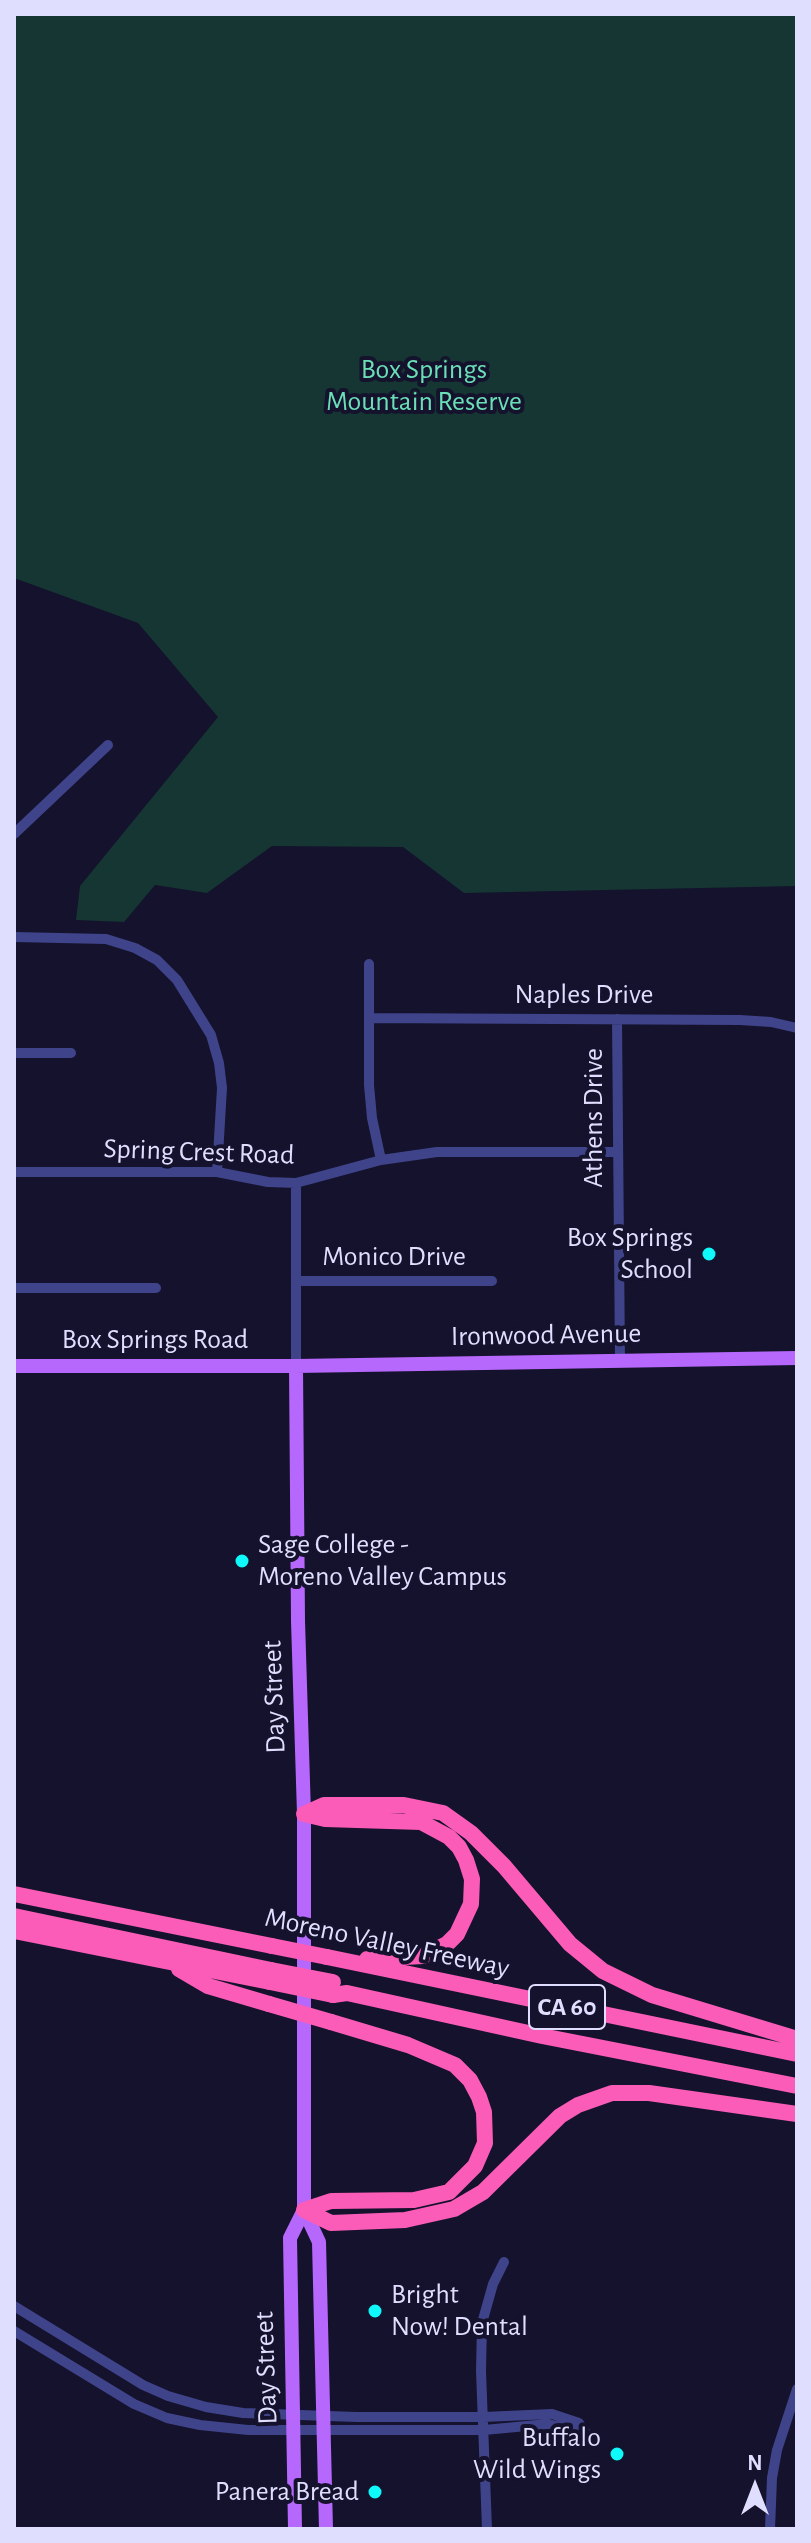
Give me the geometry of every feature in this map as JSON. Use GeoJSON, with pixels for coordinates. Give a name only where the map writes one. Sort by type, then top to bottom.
{"type":"FeatureCollection","features":[{"type":"Feature","properties":{"kind":"highway"},"geometry":{"type":"LineString","coordinates":[[304,1814],[324,1805],[404,1805],[443,1813],[471,1833],[504,1866],[570,1944],[603,1971],[652,1995],[797,2039]]}},
{"type":"Feature","properties":{"kind":"highway"},"geometry":{"type":"LineString","coordinates":[[304,1814],[325,1819],[421,1822],[449,1837],[459,1847],[472,1879],[471,1904],[464,1924],[438,1949],[405,1959],[331,1958]]}},
{"type":"Feature","properties":{"kind":"highway","name":"Moreno Valley Freeway"},"geometry":{"type":"LineString","coordinates":[[14,1894],[797,2054]]}},
{"type":"Feature","properties":{"kind":"highway"},"geometry":{"type":"LineString","coordinates":[[14,1916],[271,1976]]}},
{"type":"Feature","properties":{"kind":"highway","name":"Moreno Valley Freeway"},"geometry":{"type":"LineString","coordinates":[[14,1931],[168,1963],[271,1976],[542,2036],[797,2086]]}},
{"type":"Feature","properties":{"kind":"highway"},"geometry":{"type":"LineString","coordinates":[[168,1963],[208,1986],[408,2045],[455,2065],[470,2080],[484,2112],[485,2143],[475,2166],[449,2192],[414,2200],[331,2201],[304,2210]]}},
{"type":"Feature","properties":{"kind":"highway"},"geometry":{"type":"LineString","coordinates":[[304,2210],[331,2223],[405,2220],[454,2209],[483,2192],[560,2116],[578,2105],[612,2093],[649,2093],[797,2114]]}},
{"type":"Feature","properties":{"kind":"main road","name":"Ironwood Avenue"},"geometry":{"type":"LineString","coordinates":[[296,1366],[797,1358]]}},
{"type":"Feature","properties":{"kind":"main road","name":"Box Springs Road"},"geometry":{"type":"LineString","coordinates":[[14,1366],[296,1366]]}},
{"type":"Feature","properties":{"kind":"main road","name":"Day Street"},"geometry":{"type":"LineString","coordinates":[[296,1366],[298,1621],[304,1814],[304,2210],[319,2242],[326,2529]]}},
{"type":"Feature","properties":{"kind":"main road","name":"Day Street"},"geometry":{"type":"LineString","coordinates":[[295,2529],[290,2238],[304,2210]]}},
{"type":"Feature","properties":{"kind":"street"},"geometry":{"type":"LineString","coordinates":[[14,834],[108,745]]}},
{"type":"Feature","properties":{"kind":"street"},"geometry":{"type":"LineString","coordinates":[[14,937],[106,939],[135,948],[157,960],[177,980],[211,1035],[219,1063],[222,1088],[217,1172]]}},
{"type":"Feature","properties":{"kind":"street"},"geometry":{"type":"LineString","coordinates":[[369,964],[371,1107],[381,1160]]}},
{"type":"Feature","properties":{"kind":"street","name":"Naples Drive"},"geometry":{"type":"LineString","coordinates":[[369,1018],[740,1020],[797,1028]]}},
{"type":"Feature","properties":{"kind":"street","name":"Athens Drive"},"geometry":{"type":"LineString","coordinates":[[617,1019],[620,1360]]}},
{"type":"Feature","properties":{"kind":"street"},"geometry":{"type":"LineString","coordinates":[[14,1053],[71,1053]]}},
{"type":"Feature","properties":{"kind":"street","name":"Spring Crest Road"},"geometry":{"type":"LineString","coordinates":[[14,1172],[217,1172],[268,1182],[296,1183],[381,1160],[437,1152],[618,1152]]}},
{"type":"Feature","properties":{"kind":"street","name":"Day Street"},"geometry":{"type":"LineString","coordinates":[[296,1183],[296,1366]]}},
{"type":"Feature","properties":{"kind":"street","name":"Monico Drive"},"geometry":{"type":"LineString","coordinates":[[297,1281],[492,1281]]}},
{"type":"Feature","properties":{"kind":"street"},"geometry":{"type":"LineString","coordinates":[[14,1288],[156,1288]]}},
{"type":"Feature","properties":{"kind":"street"},"geometry":{"type":"LineString","coordinates":[[487,2529],[482,2323],[493,2284],[504,2262]]}},
{"type":"Feature","properties":{"kind":"street"},"geometry":{"type":"LineString","coordinates":[[14,2306],[125,2374],[168,2396],[225,2410],[293,2414],[322,2422],[484,2430],[548,2424],[586,2433],[579,2423],[552,2414],[357,2417],[322,2422],[294,2429],[229,2429],[151,2412],[105,2388],[14,2331]]}},
{"type":"Feature","properties":{"kind":"street"},"geometry":{"type":"LineString","coordinates":[[770,2529],[772,2478],[777,2450],[797,2389]]}},
{"type":"Feature","properties":{"kind":"green space","name":"Box Springs Mountain Reserve"},"geometry":{"type":"Polygon","coordinates":[[[14,14],[797,14],[797,886],[464,893],[403,847],[272,846],[207,893],[155,885],[124,922],[76,920],[80,886],[218,717],[138,623],[14,578],[14,14]]]}},
{"type":"Feature","properties":{"kind":"place","name":"Box Springs School"},"geometry":{"type":"Point","coordinates":[709,1254]}},
{"type":"Feature","properties":{"kind":"place","name":"Sage College - Moreno Valley Campus"},"geometry":{"type":"Point","coordinates":[242,1561]}},
{"type":"Feature","properties":{"kind":"place","name":"Bright Now! Dental"},"geometry":{"type":"Point","coordinates":[375,2311]}},
{"type":"Feature","properties":{"kind":"place","name":"Buffalo Wild Wings"},"geometry":{"type":"Point","coordinates":[617,2454]}},
{"type":"Feature","properties":{"kind":"place","name":"Panera Bread"},"geometry":{"type":"Point","coordinates":[375,2492]}}]}
